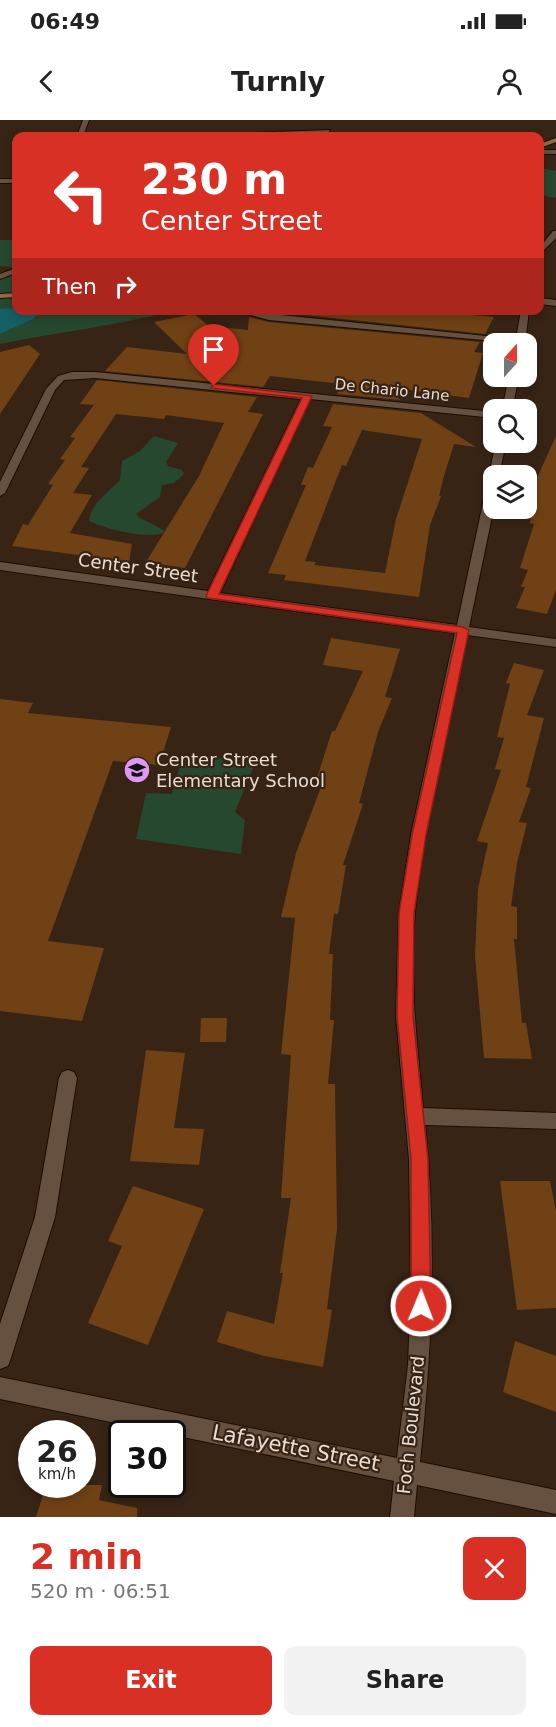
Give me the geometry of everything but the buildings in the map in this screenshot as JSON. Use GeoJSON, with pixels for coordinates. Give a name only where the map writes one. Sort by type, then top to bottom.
{"type":"FeatureCollection","features":[{"type":"Feature","properties":{"kind":"street"},"geometry":{"type":"LineString","coordinates":[[321,125],[328,131]]}},
{"type":"Feature","properties":{"kind":"street"},"geometry":{"type":"LineString","coordinates":[[306,132],[328,131]]}},
{"type":"Feature","properties":{"kind":"street"},"geometry":{"type":"LineString","coordinates":[[544,246],[553,231]]}},
{"type":"Feature","properties":{"kind":"street"},"geometry":{"type":"LineString","coordinates":[[259,315],[483,339]]}},
{"type":"Feature","properties":{"kind":"street"},"geometry":{"type":"LineString","coordinates":[[522,333],[524,315]]}},
{"type":"Feature","properties":{"kind":"street","name":"De Chario Lane"},"geometry":{"type":"LineString","coordinates":[[0,493],[51,389],[61,378],[72,375],[483,414]]}},
{"type":"Feature","properties":{"kind":"street"},"geometry":{"type":"LineString","coordinates":[[212,596],[308,396]]}},
{"type":"Feature","properties":{"kind":"street","name":"Foch Boulevard"},"geometry":{"type":"LineString","coordinates":[[402,1517],[419,1365],[422,1287],[419,1159],[405,1016],[406,913],[419,835],[485,519]]}},
{"type":"Feature","properties":{"kind":"street","name":"Center Street"},"geometry":{"type":"LineString","coordinates":[[0,566],[556,643]]}},
{"type":"Feature","properties":{"kind":"street"},"geometry":{"type":"LineString","coordinates":[[0,1358],[45,1217],[68,1078]]}},
{"type":"Feature","properties":{"kind":"street"},"geometry":{"type":"LineString","coordinates":[[416,1116],[556,1121]]}},
{"type":"Feature","properties":{"kind":"street","name":"Lafayette Street"},"geometry":{"type":"LineString","coordinates":[[0,1388],[556,1502]]}},
{"type":"Feature","properties":{"kind":"green space"},"geometry":{"type":"Polygon","coordinates":[[[544,169],[556,171],[556,198],[544,196],[544,169]]]}},
{"type":"Feature","properties":{"kind":"green space"},"geometry":{"type":"Polygon","coordinates":[[[0,240],[12,240],[12,267],[0,266],[0,240]]]}},
{"type":"Feature","properties":{"kind":"green space"},"geometry":{"type":"Polygon","coordinates":[[[12,272],[12,315],[155,315],[0,344],[0,277],[12,272]]]}},
{"type":"Feature","properties":{"kind":"green space"},"geometry":{"type":"Polygon","coordinates":[[[154,436],[178,443],[166,462],[168,466],[182,470],[184,474],[174,483],[162,485],[160,497],[136,514],[164,531],[163,533],[146,535],[126,532],[89,521],[93,509],[120,480],[122,461],[140,451],[154,436]]]}},
{"type":"Feature","properties":{"kind":"green space"},"geometry":{"type":"Polygon","coordinates":[[[183,756],[256,761],[235,812],[245,820],[241,854],[136,839],[146,793],[172,794],[183,756]]]}},
{"type":"Feature","properties":{"kind":"water"},"geometry":{"type":"Polygon","coordinates":[[[12,308],[12,315],[36,315],[33,319],[0,334],[0,309],[12,308]]]}},
{"type":"Feature","properties":{"kind":"place","name":"Center Street Elementary School"},"geometry":{"type":"Point","coordinates":[137,770]}},
{"type":"Feature","properties":{"kind":"route"},"geometry":{"type":"LineString","coordinates":[[214,386],[308,396],[212,596],[463,630],[419,835],[406,913],[405,1016],[419,1159],[421,1306]]}}]}
